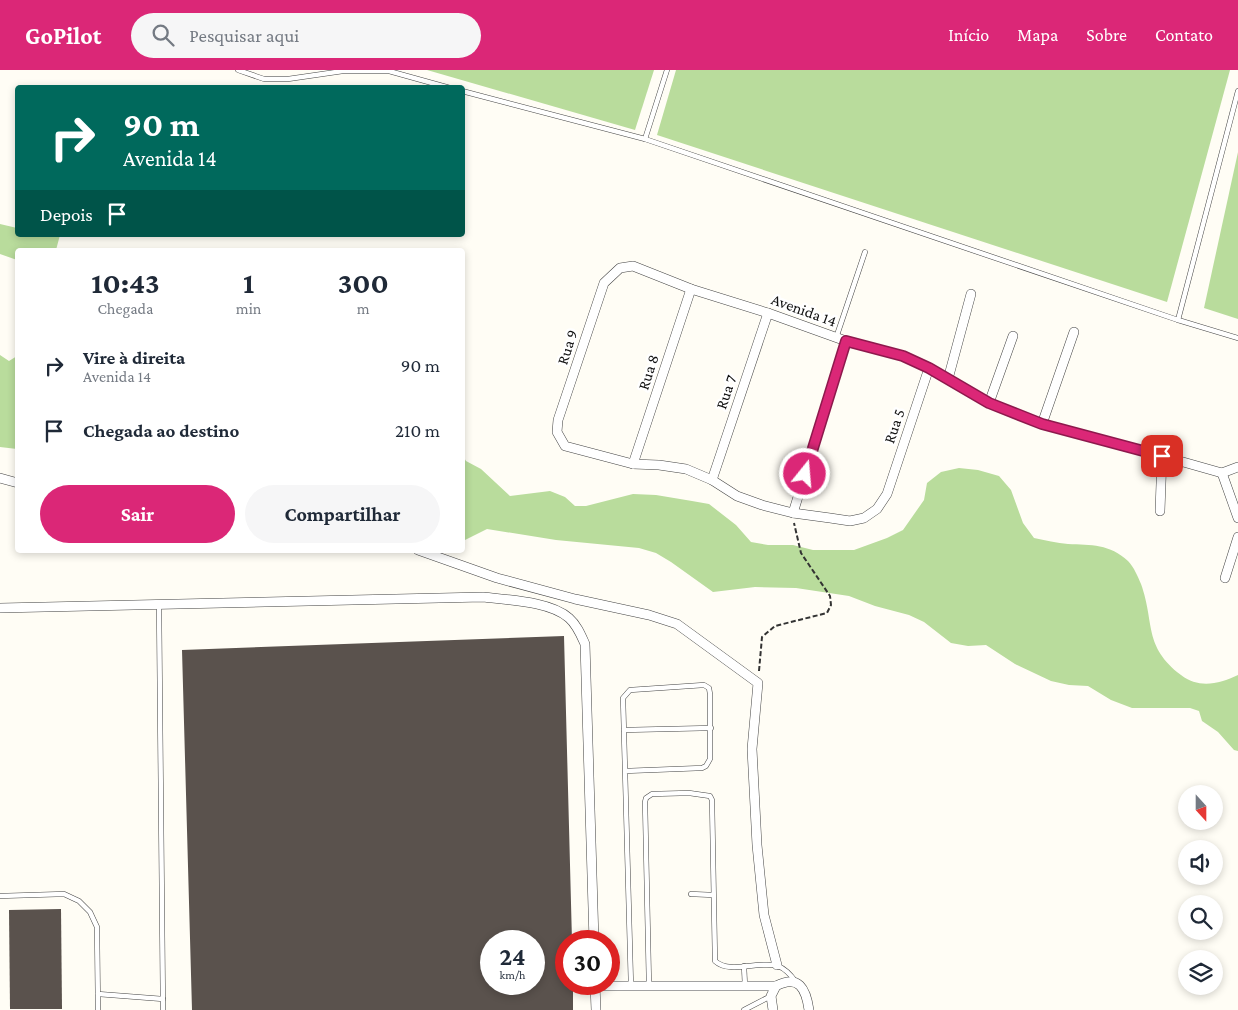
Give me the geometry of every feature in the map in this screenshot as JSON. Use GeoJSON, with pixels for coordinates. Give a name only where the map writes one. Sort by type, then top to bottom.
{"type":"FeatureCollection","features":[{"type":"Feature","properties":{"kind":"street","name":"Avenida 14"},"geometry":{"type":"LineString","coordinates":[[604,283],[620,268],[633,266],[691,289],[768,313],[836,338],[903,356],[929,368],[989,403],[1042,424],[1222,474]]}},
{"type":"Feature","properties":{"kind":"street","name":"Rua 9"},"geometry":{"type":"LineString","coordinates":[[558,420],[604,283]]}},
{"type":"Feature","properties":{"kind":"street","name":"Rua 8"},"geometry":{"type":"LineString","coordinates":[[633,464],[691,289]]}},
{"type":"Feature","properties":{"kind":"street"},"geometry":{"type":"LineString","coordinates":[[948,379],[971,294]]}},
{"type":"Feature","properties":{"kind":"street","name":"Rua 7"},"geometry":{"type":"LineString","coordinates":[[712,480],[768,313]]}},
{"type":"Feature","properties":{"kind":"street"},"geometry":{"type":"LineString","coordinates":[[1042,424],[1074,332]]}},
{"type":"Feature","properties":{"kind":"street"},"geometry":{"type":"LineString","coordinates":[[989,403],[1013,336]]}},
{"type":"Feature","properties":{"kind":"street"},"geometry":{"type":"LineString","coordinates":[[793,512],[846,341]]}},
{"type":"Feature","properties":{"kind":"street","name":"Rua 5"},"geometry":{"type":"LineString","coordinates":[[558,420],[558,432],[565,446],[633,464],[686,469],[712,480],[737,496],[762,505],[850,521],[864,518],[877,509],[886,494],[929,368]]}},
{"type":"Feature","properties":{"kind":"street"},"geometry":{"type":"LineString","coordinates":[[1160,510],[1162,456]]}},
{"type":"Feature","properties":{"kind":"street"},"geometry":{"type":"LineString","coordinates":[[1238,467],[1222,474],[1238,518]]}},
{"type":"Feature","properties":{"kind":"street"},"geometry":{"type":"LineString","coordinates":[[0,478],[15,482]]}},
{"type":"Feature","properties":{"kind":"street"},"geometry":{"type":"LineString","coordinates":[[1225,578],[1238,537]]}},
{"type":"Feature","properties":{"kind":"street"},"geometry":{"type":"LineString","coordinates":[[426,553],[497,578],[575,599],[649,615],[676,624],[758,683],[752,749],[756,845],[764,915],[777,966]]}},
{"type":"Feature","properties":{"kind":"street"},"geometry":{"type":"LineString","coordinates":[[0,608],[483,597],[526,602],[550,608],[568,617],[579,630],[585,644],[594,930]]}},
{"type":"Feature","properties":{"kind":"street"},"geometry":{"type":"LineString","coordinates":[[620,986],[776,986],[789,982],[797,983],[807,996],[809,1010]]}},
{"type":"Feature","properties":{"kind":"street"},"geometry":{"type":"LineString","coordinates":[[773,1010],[771,996],[776,986]]}},
{"type":"Feature","properties":{"kind":"street"},"geometry":{"type":"LineString","coordinates":[[595,995],[596,1010]]}},
{"type":"Feature","properties":{"kind":"lane"},"geometry":{"type":"LineString","coordinates":[[238,70],[264,79],[288,79],[344,71],[389,71],[439,85]]}},
{"type":"Feature","properties":{"kind":"lane"},"geometry":{"type":"LineString","coordinates":[[645,139],[667,70]]}},
{"type":"Feature","properties":{"kind":"lane"},"geometry":{"type":"LineString","coordinates":[[1178,320],[1238,91]]}},
{"type":"Feature","properties":{"kind":"lane"},"geometry":{"type":"LineString","coordinates":[[465,92],[645,139],[1178,320],[1238,338]]}},
{"type":"Feature","properties":{"kind":"lane"},"geometry":{"type":"LineString","coordinates":[[836,338],[865,252]]}},
{"type":"Feature","properties":{"kind":"lane"},"geometry":{"type":"LineString","coordinates":[[158,604],[163,1010]]}},
{"type":"Feature","properties":{"kind":"lane"},"geometry":{"type":"LineString","coordinates":[[625,771],[702,768],[706,766],[710,760],[710,694],[708,688],[704,685],[630,690],[622,698],[631,986]]}},
{"type":"Feature","properties":{"kind":"lane"},"geometry":{"type":"LineString","coordinates":[[624,730],[710,728]]}},
{"type":"Feature","properties":{"kind":"lane"},"geometry":{"type":"LineString","coordinates":[[650,986],[645,802],[648,795],[652,794],[689,793],[710,796],[712,800],[715,961],[724,967],[777,966],[788,972],[797,983]]}},
{"type":"Feature","properties":{"kind":"lane"},"geometry":{"type":"LineString","coordinates":[[0,896],[64,894],[79,901],[90,912],[97,927],[98,1010]]}},
{"type":"Feature","properties":{"kind":"lane"},"geometry":{"type":"LineString","coordinates":[[691,894],[713,895]]}},
{"type":"Feature","properties":{"kind":"lane"},"geometry":{"type":"LineString","coordinates":[[744,966],[745,986]]}},
{"type":"Feature","properties":{"kind":"lane"},"geometry":{"type":"LineString","coordinates":[[98,994],[162,999]]}},
{"type":"Feature","properties":{"kind":"lane"},"geometry":{"type":"LineString","coordinates":[[744,1010],[771,996]]}},
{"type":"Feature","properties":{"kind":"path"},"geometry":{"type":"LineString","coordinates":[[758,683],[762,637],[775,626],[827,613],[831,605],[830,596],[801,553],[793,512]]}},
{"type":"Feature","properties":{"kind":"green space"},"geometry":{"type":"Polygon","coordinates":[[[427,70],[654,70],[635,130],[427,70]]]}},
{"type":"Feature","properties":{"kind":"green space"},"geometry":{"type":"Polygon","coordinates":[[[676,70],[1230,70],[1167,302],[657,135],[676,70]]]}},
{"type":"Feature","properties":{"kind":"green space"},"geometry":{"type":"Polygon","coordinates":[[[1238,152],[1238,319],[1204,308],[1238,152]]]}},
{"type":"Feature","properties":{"kind":"green space"},"geometry":{"type":"Polygon","coordinates":[[[0,224],[15,228],[15,237],[59,237],[57,248],[15,248],[15,259],[0,254],[0,224]]]}},
{"type":"Feature","properties":{"kind":"green space"},"geometry":{"type":"Polygon","coordinates":[[[0,355],[9,361],[15,357],[15,449],[0,447],[0,355]]]}},
{"type":"Feature","properties":{"kind":"green space"},"geometry":{"type":"Polygon","coordinates":[[[465,459],[481,469],[510,496],[550,491],[565,497],[575,506],[586,506],[633,494],[656,495],[709,504],[736,525],[751,542],[768,545],[793,545],[813,550],[854,550],[903,530],[924,500],[927,483],[941,472],[959,468],[978,470],[999,476],[1011,490],[1023,523],[1034,538],[1064,544],[1107,548],[1128,561],[1141,584],[1155,644],[1169,664],[1181,675],[1195,682],[1209,684],[1224,681],[1238,675],[1238,751],[1234,750],[1218,732],[1202,721],[1199,711],[1190,708],[1132,708],[1111,700],[1088,686],[1069,685],[1051,681],[1015,664],[986,645],[968,646],[951,643],[924,622],[909,615],[875,606],[849,596],[796,588],[755,587],[713,592],[656,553],[639,548],[556,540],[487,529],[465,540],[465,459]]]}},
{"type":"Feature","properties":{"kind":"building"},"geometry":{"type":"Polygon","coordinates":[[[564,636],[572,930],[555,930],[555,995],[573,995],[573,1010],[192,1010],[182,650],[564,636]]]}},
{"type":"Feature","properties":{"kind":"building"},"geometry":{"type":"Polygon","coordinates":[[[61,909],[62,1009],[10,1009],[9,910],[61,909]]]}},
{"type":"Feature","properties":{"kind":"route"},"geometry":{"type":"LineString","coordinates":[[805,474],[846,341],[903,356],[929,368],[989,403],[1042,424],[1162,456]]}}]}
